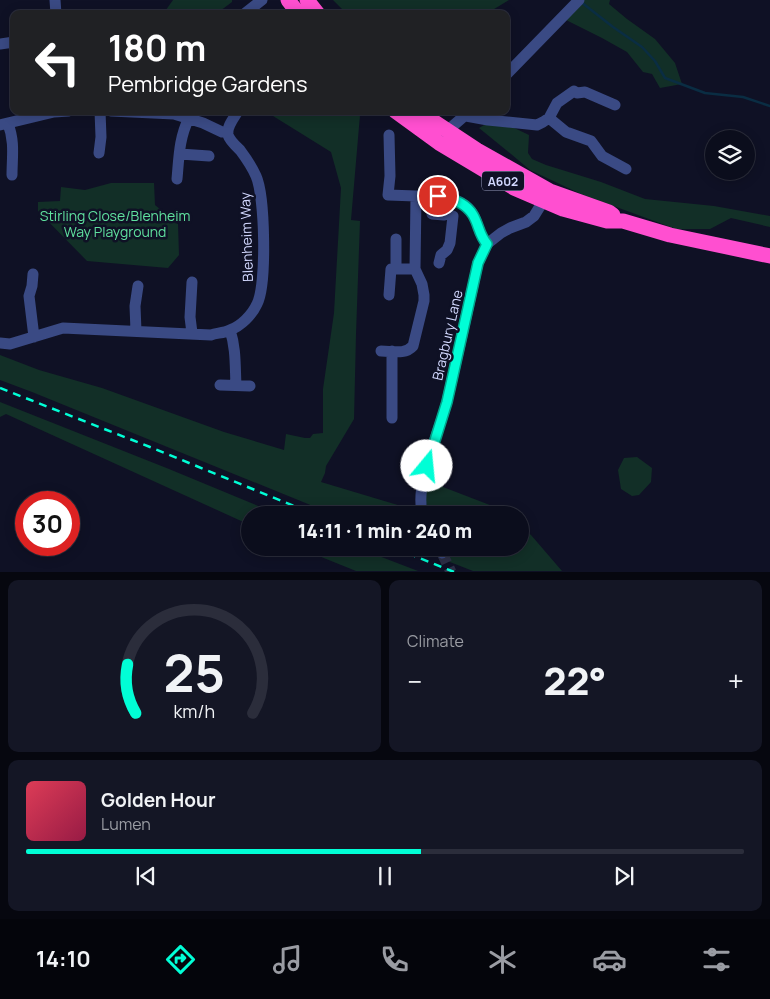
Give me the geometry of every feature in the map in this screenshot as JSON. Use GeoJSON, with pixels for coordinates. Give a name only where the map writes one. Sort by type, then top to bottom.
{"type":"FeatureCollection","features":[{"type":"Feature","properties":{"kind":"highway"},"geometry":{"type":"LineString","coordinates":[[288,0],[296,10]]}},
{"type":"Feature","properties":{"kind":"highway"},"geometry":{"type":"LineString","coordinates":[[307,0],[315,10]]}},
{"type":"Feature","properties":{"kind":"highway","name":"A602"},"geometry":{"type":"LineString","coordinates":[[402,115],[443,137],[514,188],[547,196],[563,209],[607,221],[623,221],[670,235],[770,256]]}},
{"type":"Feature","properties":{"kind":"highway","name":"A602"},"geometry":{"type":"LineString","coordinates":[[422,115],[443,137]]}},
{"type":"Feature","properties":{"kind":"street"},"geometry":{"type":"LineString","coordinates":[[249,10],[262,0]]}},
{"type":"Feature","properties":{"kind":"street"},"geometry":{"type":"LineString","coordinates":[[510,71],[579,0]]}},
{"type":"Feature","properties":{"kind":"street"},"geometry":{"type":"LineString","coordinates":[[474,115],[488,120],[536,125],[549,118],[557,102],[574,91],[578,93],[585,92],[615,105]]}},
{"type":"Feature","properties":{"kind":"street"},"geometry":{"type":"LineString","coordinates":[[12,176],[12,133],[4,124],[42,115]]}},
{"type":"Feature","properties":{"kind":"street"},"geometry":{"type":"LineString","coordinates":[[99,153],[106,137],[101,115]]}},
{"type":"Feature","properties":{"kind":"street"},"geometry":{"type":"LineString","coordinates":[[178,115],[203,123],[222,132],[228,132],[236,115]]}},
{"type":"Feature","properties":{"kind":"street"},"geometry":{"type":"LineString","coordinates":[[443,137],[466,115]]}},
{"type":"Feature","properties":{"kind":"street"},"geometry":{"type":"LineString","coordinates":[[177,179],[181,138],[189,118]]}},
{"type":"Feature","properties":{"kind":"street"},"geometry":{"type":"LineString","coordinates":[[549,118],[566,132],[592,141],[598,160],[626,169]]}},
{"type":"Feature","properties":{"kind":"street","name":"Blenheim Way"},"geometry":{"type":"LineString","coordinates":[[0,343],[10,344],[64,328],[211,335],[230,330],[245,320],[257,305],[262,288],[262,199],[257,177],[231,141],[228,132]]}},
{"type":"Feature","properties":{"kind":"street"},"geometry":{"type":"LineString","coordinates":[[389,135],[390,176],[388,195],[438,196],[460,203],[474,216],[480,234],[487,244],[501,233],[526,222],[534,216],[547,196]]}},
{"type":"Feature","properties":{"kind":"street"},"geometry":{"type":"LineString","coordinates":[[180,154],[209,156]]}},
{"type":"Feature","properties":{"kind":"street"},"geometry":{"type":"LineString","coordinates":[[392,418],[387,351],[403,352],[413,346],[423,309],[424,295],[422,284],[415,269],[416,196]]}},
{"type":"Feature","properties":{"kind":"street"},"geometry":{"type":"LineString","coordinates":[[439,263],[441,254],[447,250],[450,243],[449,198]]}},
{"type":"Feature","properties":{"kind":"street"},"geometry":{"type":"LineString","coordinates":[[396,239],[396,269]]}},
{"type":"Feature","properties":{"kind":"street","name":"Bragbury Lane"},"geometry":{"type":"LineString","coordinates":[[422,506],[421,490],[423,480],[447,402],[478,263],[487,244]]}},
{"type":"Feature","properties":{"kind":"street"},"geometry":{"type":"LineString","coordinates":[[389,295],[391,269],[415,269]]}},
{"type":"Feature","properties":{"kind":"street"},"geometry":{"type":"LineString","coordinates":[[33,274],[29,296],[34,337]]}},
{"type":"Feature","properties":{"kind":"street"},"geometry":{"type":"LineString","coordinates":[[192,282],[190,317],[192,334]]}},
{"type":"Feature","properties":{"kind":"street"},"geometry":{"type":"LineString","coordinates":[[136,331],[131,306],[138,286]]}},
{"type":"Feature","properties":{"kind":"street"},"geometry":{"type":"LineString","coordinates":[[230,330],[234,340],[236,385]]}},
{"type":"Feature","properties":{"kind":"street"},"geometry":{"type":"LineString","coordinates":[[220,385],[250,386]]}},
{"type":"Feature","properties":{"kind":"green space"},"geometry":{"type":"Polygon","coordinates":[[[173,0],[232,0],[221,10],[166,10],[173,0]]]}},
{"type":"Feature","properties":{"kind":"green space"},"geometry":{"type":"Polygon","coordinates":[[[333,0],[509,0],[493,10],[343,10],[333,0]]]}},
{"type":"Feature","properties":{"kind":"green space"},"geometry":{"type":"Polygon","coordinates":[[[582,0],[610,0],[609,4],[655,39],[675,63],[682,84],[660,88],[652,74],[643,72],[627,52],[564,19],[582,0]]]}},
{"type":"Feature","properties":{"kind":"green space"},"geometry":{"type":"Polygon","coordinates":[[[271,115],[360,115],[351,220],[360,221],[354,419],[326,466],[321,482],[401,506],[313,506],[0,380],[0,355],[39,370],[102,388],[224,432],[284,450],[286,434],[310,438],[313,434],[323,433],[323,389],[334,313],[341,188],[331,152],[271,115]]]}},
{"type":"Feature","properties":{"kind":"green space"},"geometry":{"type":"Polygon","coordinates":[[[491,121],[504,123],[529,135],[528,153],[532,159],[546,165],[601,182],[645,199],[714,206],[770,216],[770,227],[731,218],[710,229],[676,229],[581,194],[530,170],[479,128],[491,121]]]}},
{"type":"Feature","properties":{"kind":"green space","name":"Stirling Close/Blenheim Way Playground"},"geometry":{"type":"Polygon","coordinates":[[[111,183],[154,183],[155,205],[178,224],[179,255],[168,268],[87,261],[38,211],[38,202],[60,201],[61,187],[85,190],[111,183]]]}},
{"type":"Feature","properties":{"kind":"green space"},"geometry":{"type":"Polygon","coordinates":[[[0,402],[258,506],[241,506],[241,521],[6,414],[0,417],[0,402]]]}},
{"type":"Feature","properties":{"kind":"green space"},"geometry":{"type":"Polygon","coordinates":[[[437,446],[443,487],[492,506],[427,506],[425,490],[437,446]]]}},
{"type":"Feature","properties":{"kind":"green space"},"geometry":{"type":"Polygon","coordinates":[[[637,457],[652,468],[651,482],[639,495],[632,496],[621,489],[618,470],[624,458],[637,457]]]}},
{"type":"Feature","properties":{"kind":"green space"},"geometry":{"type":"Polygon","coordinates":[[[529,533],[562,571],[473,571],[435,556],[529,556],[529,533]]]}},
{"type":"Feature","properties":{"kind":"green space"},"geometry":{"type":"Polygon","coordinates":[[[319,556],[379,556],[418,571],[356,571],[319,556]]]}},
{"type":"Feature","properties":{"kind":"waterway"},"geometry":{"type":"LineString","coordinates":[[581,2],[642,47],[655,61],[665,78],[705,93],[743,97],[770,106]]}},
{"type":"Feature","properties":{"kind":"tunnel"},"geometry":{"type":"LineString","coordinates":[[443,556],[451,572]]}},
{"type":"Feature","properties":{"kind":"railway"},"geometry":{"type":"LineString","coordinates":[[0,388],[294,506]]}},
{"type":"Feature","properties":{"kind":"railway"},"geometry":{"type":"LineString","coordinates":[[415,556],[454,572]]}},
{"type":"Feature","properties":{"kind":"route"},"geometry":{"type":"LineString","coordinates":[[427,466],[447,402],[478,263],[487,244],[480,234],[474,216],[465,206],[451,198],[438,196]]}}]}
